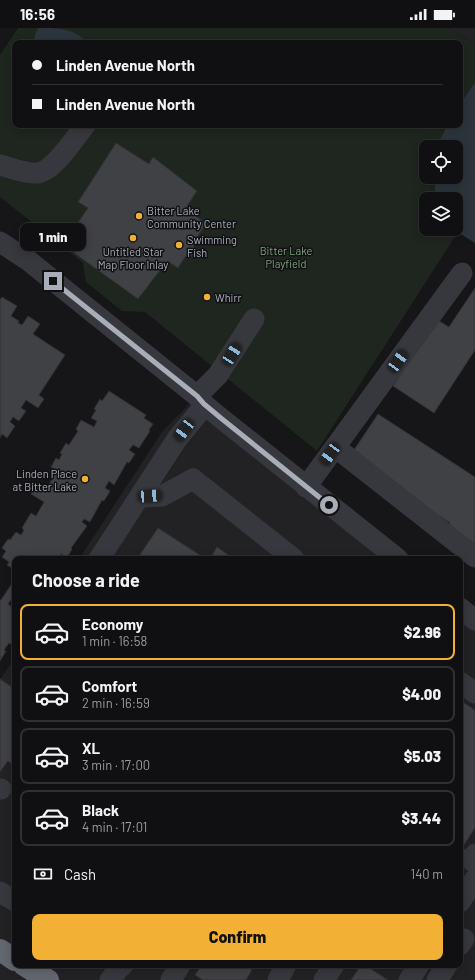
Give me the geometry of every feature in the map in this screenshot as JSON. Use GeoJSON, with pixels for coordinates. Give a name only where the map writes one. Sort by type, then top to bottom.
{"type":"FeatureCollection","features":[{"type":"Feature","properties":{"kind":"highway"},"geometry":{"type":"LineString","coordinates":[[0,950],[12,958]]}},
{"type":"Feature","properties":{"kind":"highway"},"geometry":{"type":"LineString","coordinates":[[29,968],[48,980]]}},
{"type":"Feature","properties":{"kind":"street"},"geometry":{"type":"LineString","coordinates":[[0,165],[37,173],[45,171],[59,158],[83,128]]}},
{"type":"Feature","properties":{"kind":"street"},"geometry":{"type":"LineString","coordinates":[[0,242],[29,262],[201,400],[306,487],[394,556]]}},
{"type":"Feature","properties":{"kind":"street"},"geometry":{"type":"LineString","coordinates":[[306,487],[462,273]]}},
{"type":"Feature","properties":{"kind":"street"},"geometry":{"type":"LineString","coordinates":[[101,556],[254,319]]}},
{"type":"Feature","properties":{"kind":"street"},"geometry":{"type":"LineString","coordinates":[[335,447],[475,558]]}},
{"type":"Feature","properties":{"kind":"street"},"geometry":{"type":"LineString","coordinates":[[139,497],[162,496],[193,480],[290,556]]}},
{"type":"Feature","properties":{"kind":"street"},"geometry":{"type":"LineString","coordinates":[[463,610],[475,620]]}},
{"type":"Feature","properties":{"kind":"street"},"geometry":{"type":"LineString","coordinates":[[463,684],[475,693]]}},
{"type":"Feature","properties":{"kind":"street"},"geometry":{"type":"LineString","coordinates":[[475,854],[472,861],[475,863]]}},
{"type":"Feature","properties":{"kind":"street"},"geometry":{"type":"LineString","coordinates":[[463,897],[475,879]]}},
{"type":"Feature","properties":{"kind":"street"},"geometry":{"type":"LineString","coordinates":[[0,892],[12,898]]}},
{"type":"Feature","properties":{"kind":"street"},"geometry":{"type":"LineString","coordinates":[[171,980],[178,968]]}},
{"type":"Feature","properties":{"kind":"street"},"geometry":{"type":"LineString","coordinates":[[278,980],[284,968]]}},
{"type":"Feature","properties":{"kind":"street"},"geometry":{"type":"LineString","coordinates":[[324,980],[332,968]]}},
{"type":"Feature","properties":{"kind":"shaded area"},"geometry":{"type":"Polygon","coordinates":[[[38,28],[53,28],[66,30],[77,34],[84,40],[34,40],[38,28]]]}},
{"type":"Feature","properties":{"kind":"shaded area"},"geometry":{"type":"Polygon","coordinates":[[[448,28],[475,28],[475,45],[448,28]]]}},
{"type":"Feature","properties":{"kind":"shaded area"},"geometry":{"type":"Polygon","coordinates":[[[475,82],[475,243],[463,235],[463,192],[435,192],[435,184],[463,184],[463,140],[440,140],[446,128],[463,128],[463,100],[475,82]]]}},
{"type":"Feature","properties":{"kind":"shaded area"},"geometry":{"type":"Polygon","coordinates":[[[197,396],[394,556],[81,556],[162,432],[197,396]]]}},
{"type":"Feature","properties":{"kind":"shaded area"},"geometry":{"type":"Polygon","coordinates":[[[463,610],[475,620],[475,980],[0,980],[0,680],[12,662],[12,968],[463,968],[463,610]]]}},
{"type":"Feature","properties":{"kind":"green space","name":"Bitter Lake Playfield"},"geometry":{"type":"Polygon","coordinates":[[[18,28],[448,28],[475,45],[475,82],[463,100],[463,40],[12,40],[12,128],[446,128],[440,140],[419,140],[419,184],[435,184],[435,192],[419,192],[419,236],[455,236],[317,451],[145,312],[122,311],[86,282],[83,263],[0,197],[0,55],[18,28]]]}},
{"type":"Feature","properties":{"kind":"building","name":"Bitter Lake Community Center"},"geometry":{"type":"Polygon","coordinates":[[[116,143],[149,164],[153,157],[197,191],[185,209],[206,223],[193,244],[195,250],[194,254],[185,257],[178,268],[167,261],[138,299],[74,253],[81,241],[70,234],[88,208],[78,202],[116,143]]]}},
{"type":"Feature","properties":{"kind":"building"},"geometry":{"type":"Polygon","coordinates":[[[475,288],[475,350],[434,413],[393,386],[436,319],[449,327],[475,288]]]}},
{"type":"Feature","properties":{"kind":"building"},"geometry":{"type":"Polygon","coordinates":[[[2,297],[17,306],[11,316],[19,321],[18,323],[22,325],[28,316],[40,324],[33,334],[65,355],[39,395],[44,399],[38,408],[26,400],[21,408],[26,411],[19,421],[13,417],[10,422],[15,426],[7,438],[2,434],[0,438],[0,300],[2,297]]]}},
{"type":"Feature","properties":{"kind":"building","name":"Linden Place at Bitter Lake"},"geometry":{"type":"Polygon","coordinates":[[[109,391],[146,415],[144,418],[153,424],[149,430],[150,431],[139,448],[133,445],[129,450],[135,454],[129,463],[127,462],[114,485],[109,481],[105,488],[110,491],[104,501],[102,500],[90,522],[84,519],[82,522],[87,526],[71,548],[72,549],[68,556],[61,554],[60,556],[12,556],[12,568],[7,565],[9,562],[2,557],[6,551],[2,548],[8,539],[10,540],[16,532],[21,535],[24,530],[22,528],[31,513],[36,516],[44,502],[31,494],[36,485],[45,491],[57,471],[51,467],[56,458],[59,460],[62,454],[60,453],[66,443],[69,445],[78,431],[76,429],[81,420],[94,427],[97,421],[91,418],[100,399],[102,401],[109,391]]]}},
{"type":"Feature","properties":{"kind":"building"},"geometry":{"type":"Polygon","coordinates":[[[378,414],[475,477],[475,549],[446,530],[450,523],[385,480],[352,453],[378,414]]]}},
{"type":"Feature","properties":{"kind":"building"},"geometry":{"type":"Polygon","coordinates":[[[158,528],[201,556],[139,556],[158,528]]]}},
{"type":"Feature","properties":{"kind":"building"},"geometry":{"type":"Polygon","coordinates":[[[217,547],[230,556],[212,556],[217,547]]]}},
{"type":"Feature","properties":{"kind":"building"},"geometry":{"type":"Polygon","coordinates":[[[12,584],[12,598],[8,604],[12,607],[12,645],[9,643],[4,650],[6,651],[0,661],[0,600],[12,584]]]}},
{"type":"Feature","properties":{"kind":"building"},"geometry":{"type":"Polygon","coordinates":[[[0,679],[12,687],[12,764],[8,761],[0,772],[0,679]]]}},
{"type":"Feature","properties":{"kind":"building"},"geometry":{"type":"Polygon","coordinates":[[[463,702],[475,710],[475,828],[463,846],[463,702]]]}},
{"type":"Feature","properties":{"kind":"building"},"geometry":{"type":"Polygon","coordinates":[[[463,849],[469,852],[463,861],[463,849]]]}},
{"type":"Feature","properties":{"kind":"building"},"geometry":{"type":"Polygon","coordinates":[[[200,968],[250,968],[252,970],[246,980],[203,980],[195,975],[200,968]]]}},
{"type":"Feature","properties":{"kind":"building"},"geometry":{"type":"Polygon","coordinates":[[[359,968],[370,968],[388,980],[351,980],[359,968]]]}},
{"type":"Feature","properties":{"kind":"place","name":"Bitter Lake Community Center"},"geometry":{"type":"Point","coordinates":[139,216]}},
{"type":"Feature","properties":{"kind":"place","name":"Untitled Star Map Floor Inlay"},"geometry":{"type":"Point","coordinates":[133,238]}},
{"type":"Feature","properties":{"kind":"place","name":"Swimming Fish"},"geometry":{"type":"Point","coordinates":[179,245]}},
{"type":"Feature","properties":{"kind":"place","name":"Whirr"},"geometry":{"type":"Point","coordinates":[207,297]}},
{"type":"Feature","properties":{"kind":"place","name":"Linden Place at Bitter Lake"},"geometry":{"type":"Point","coordinates":[85,479]}},
{"type":"Feature","properties":{"kind":"route"},"geometry":{"type":"LineString","coordinates":[[53,281],[197,396],[222,419],[329,505]]}}]}
